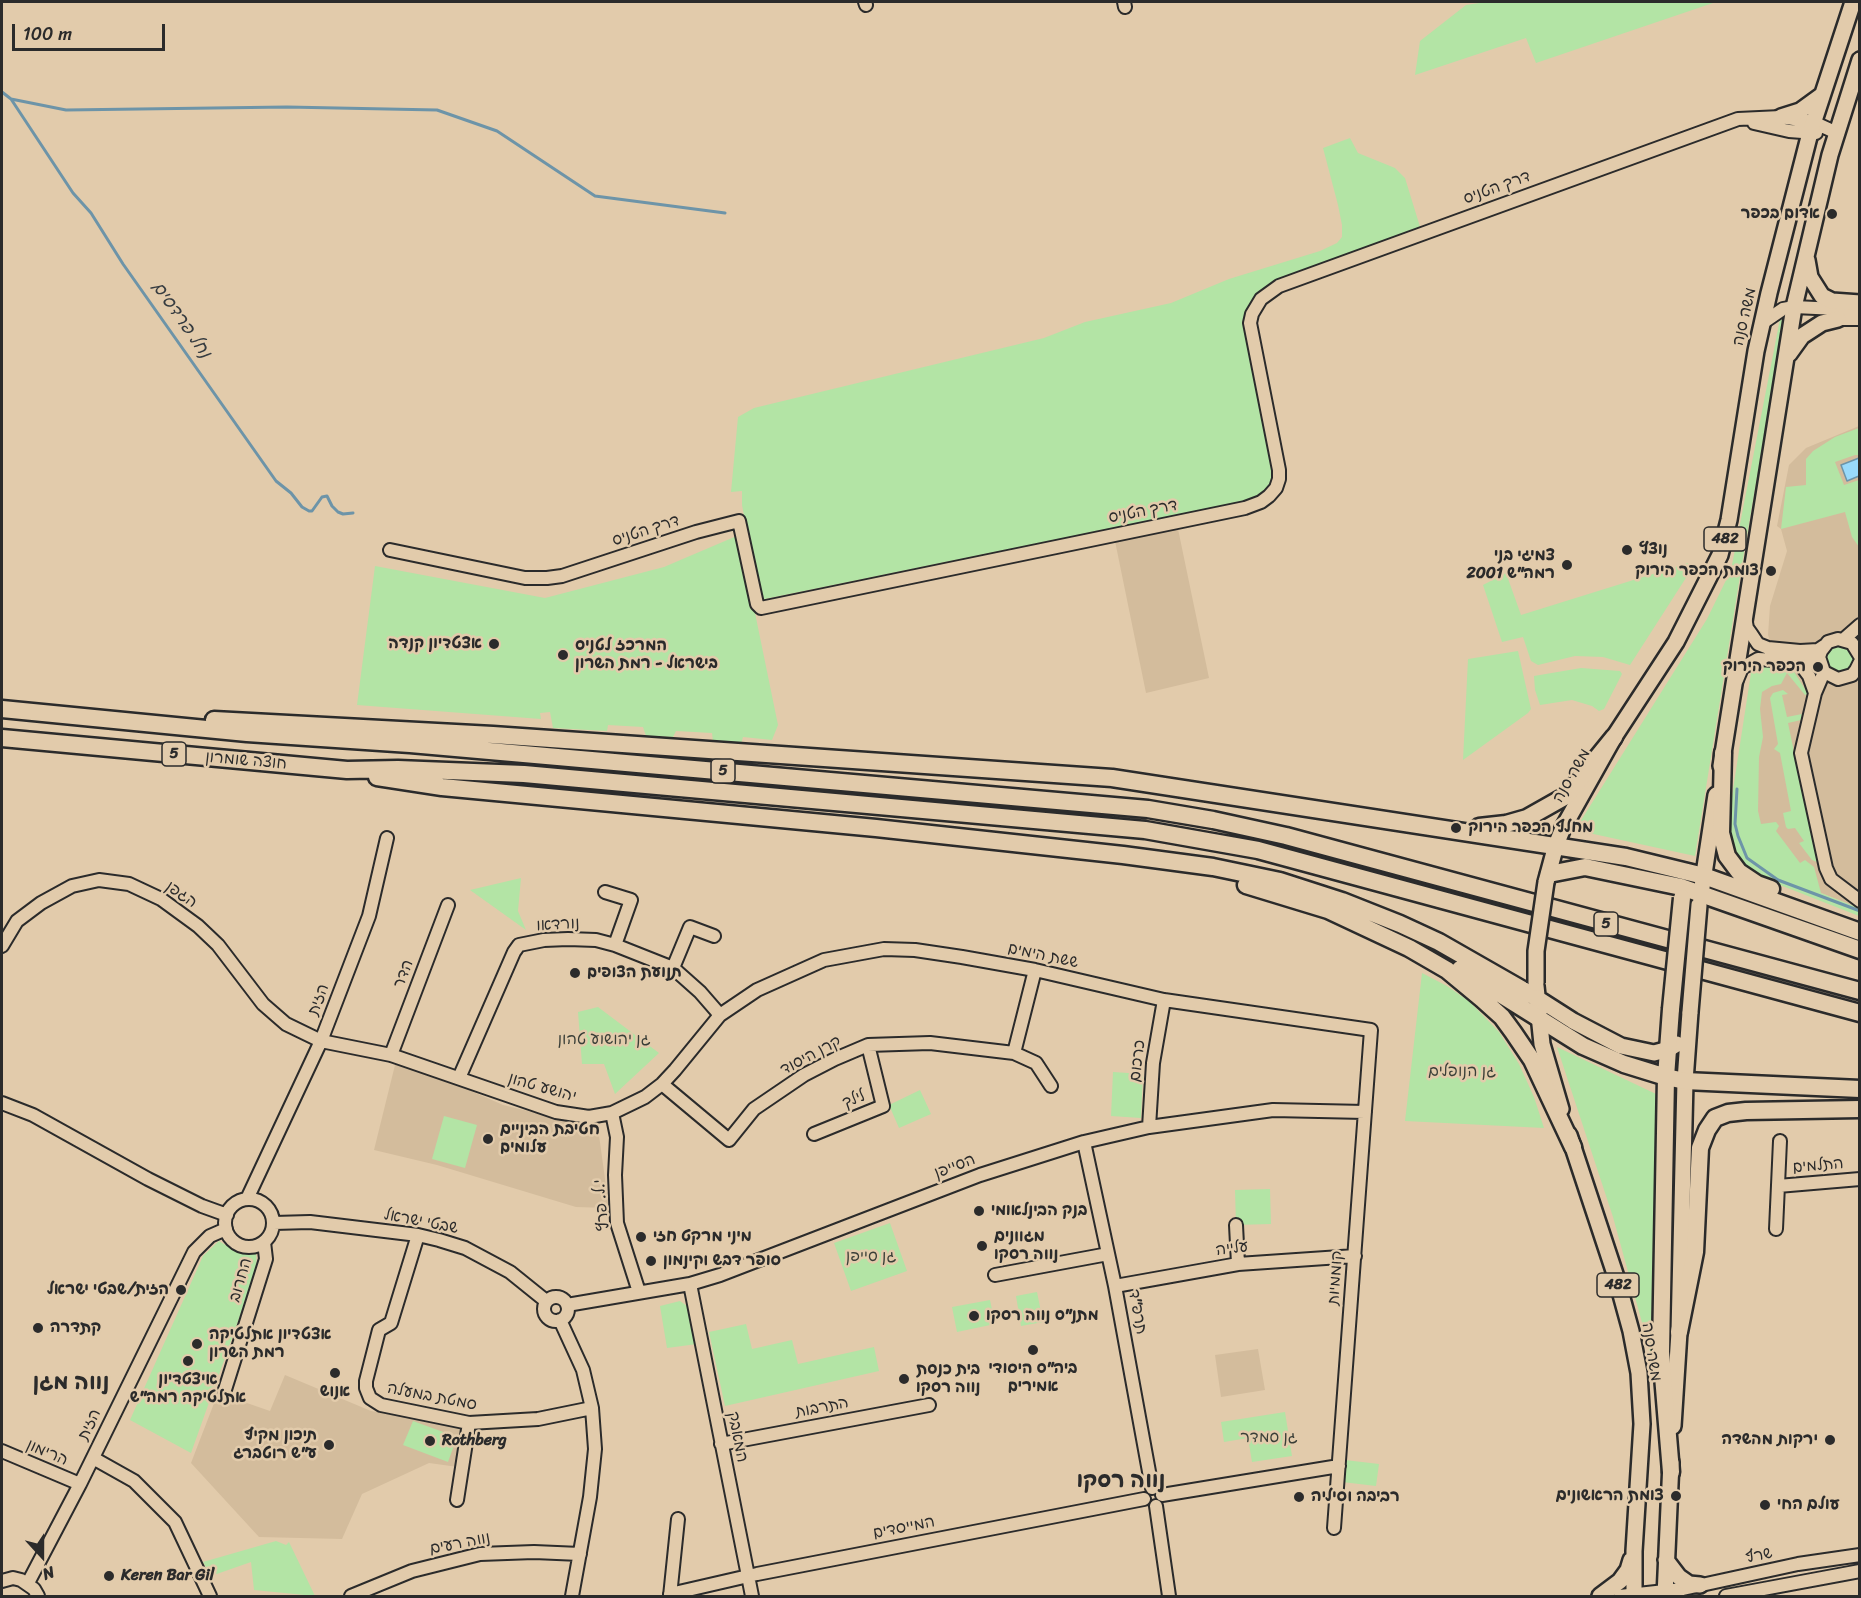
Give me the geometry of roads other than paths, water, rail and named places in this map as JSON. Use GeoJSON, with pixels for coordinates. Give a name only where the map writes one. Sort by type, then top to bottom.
{"type":"FeatureCollection","features":[{"type":"Feature","properties":{"kind":"highway","name":"5"},"geometry":{"type":"LineString","coordinates":[[2,709],[247,733],[433,746],[1148,809],[1286,836],[1860,991]]}},
{"type":"Feature","properties":{"kind":"highway"},"geometry":{"type":"LineString","coordinates":[[102,718],[250,720],[1112,778],[1626,857],[1704,876],[1860,932]]}},
{"type":"Feature","properties":{"kind":"highway"},"geometry":{"type":"LineString","coordinates":[[1457,830],[1506,824],[1527,818],[1566,796],[1614,737]]}},
{"type":"Feature","properties":{"kind":"highway","name":"חוצה שומרון"},"geometry":{"type":"LineString","coordinates":[[2,738],[347,770]]}},
{"type":"Feature","properties":{"kind":"highway"},"geometry":{"type":"LineString","coordinates":[[1723,753],[1721,833],[1727,856],[1739,872],[1757,884],[1860,920]]}},
{"type":"Feature","properties":{"kind":"highway"},"geometry":{"type":"LineString","coordinates":[[347,770],[442,787],[876,828],[1213,867],[1280,881],[1342,901],[1439,942],[1536,991]]}},
{"type":"Feature","properties":{"kind":"highway","name":"5"},"geometry":{"type":"LineString","coordinates":[[347,770],[524,774],[1133,829],[1198,839],[1258,850],[1860,1013]]}},
{"type":"Feature","properties":{"kind":"highway"},"geometry":{"type":"LineString","coordinates":[[1123,855],[1273,892],[1328,910],[1409,948],[1447,970],[1502,1017],[1532,1060],[1573,1147]]}},
{"type":"Feature","properties":{"kind":"highway"},"geometry":{"type":"LineString","coordinates":[[1548,878],[1585,867],[1682,892],[1860,950]]}},
{"type":"Feature","properties":{"kind":"highway"},"geometry":{"type":"LineString","coordinates":[[1666,867],[1674,873],[1682,892],[1666,1077],[1661,1352],[1671,1472]]}},
{"type":"Feature","properties":{"kind":"highway"},"geometry":{"type":"LineString","coordinates":[[1409,948],[1446,961],[1583,1046],[1624,1064],[1685,1081],[1860,1089]]}},
{"type":"Feature","properties":{"kind":"highway"},"geometry":{"type":"LineString","coordinates":[[1679,1332],[1695,1252],[1700,1148],[1715,1118],[1728,1113],[1746,1111],[1860,1109]]}},
{"type":"Feature","properties":{"kind":"main road","name":"משה סנה"},"geometry":{"type":"LineString","coordinates":[[1629,1596],[1642,1424],[1638,1373],[1631,1331],[1617,1280],[1542,1044],[1536,991],[1536,951],[1548,878],[1556,845],[1563,828],[1614,737],[1676,642],[1720,555],[1729,520],[1756,351],[1793,196],[1811,127],[1853,2]]}},
{"type":"Feature","properties":{"kind":"main road","name":"משה סנה"},"geometry":{"type":"LineString","coordinates":[[1665,1594],[1679,1332],[1685,1081],[1700,899],[1794,307],[1837,133],[1860,60]]}},
{"type":"Feature","properties":{"kind":"main road"},"geometry":{"type":"LineString","coordinates":[[1782,117],[1800,111],[1822,95]]}},
{"type":"Feature","properties":{"kind":"main road"},"geometry":{"type":"LineString","coordinates":[[1806,254],[1810,277],[1822,296],[1832,301],[1860,303]]}},
{"type":"Feature","properties":{"kind":"main road"},"geometry":{"type":"LineString","coordinates":[[1785,362],[1793,346],[1802,336],[1822,323],[1838,319]]}},
{"type":"Feature","properties":{"kind":"main road"},"geometry":{"type":"LineString","coordinates":[[1536,991],[1573,1021],[1621,1046],[1654,1053],[1669,1049],[1681,1041],[1689,1029]]}},
{"type":"Feature","properties":{"kind":"main road"},"geometry":{"type":"LineString","coordinates":[[1599,1596],[1620,1581],[1628,1570],[1634,1551]]}},
{"type":"Feature","properties":{"kind":"main road"},"geometry":{"type":"LineString","coordinates":[[1666,1560],[1678,1577],[1689,1584],[1700,1586]]}},
{"type":"Feature","properties":{"kind":"street","name":"דרך הטניס"},"geometry":{"type":"LineString","coordinates":[[390,550],[525,578],[547,578],[562,576],[696,532],[739,521],[756,604],[761,608],[1245,508],[1269,496],[1276,488],[1279,479],[1250,323],[1252,314],[1261,299],[1279,286],[1738,119],[1782,117],[1837,133]]}},
{"type":"Feature","properties":{"kind":"street","name":"דרך הטניס"},"geometry":{"type":"LineString","coordinates":[[1738,119],[1789,131],[1811,127]]}},
{"type":"Feature","properties":{"kind":"street"},"geometry":{"type":"LineString","coordinates":[[1789,131],[1797,136],[1800,147],[1793,196]]}},
{"type":"Feature","properties":{"kind":"street"},"geometry":{"type":"LineString","coordinates":[[1764,322],[1783,309],[1794,307],[1860,310]]}},
{"type":"Feature","properties":{"kind":"street"},"geometry":{"type":"LineString","coordinates":[[1838,319],[1860,319]]}},
{"type":"Feature","properties":{"kind":"street"},"geometry":{"type":"LineString","coordinates":[[1745,614],[1747,628],[1758,644],[1763,646],[1800,651],[1818,650],[1833,640],[1844,639],[1852,643],[1859,651]]}},
{"type":"Feature","properties":{"kind":"street"},"geometry":{"type":"LineString","coordinates":[[1844,639],[1860,625]]}},
{"type":"Feature","properties":{"kind":"street"},"geometry":{"type":"LineString","coordinates":[[1824,646],[1819,657],[1822,670],[1801,753],[1826,868],[1831,879],[1841,889],[1860,901]]}},
{"type":"Feature","properties":{"kind":"street"},"geometry":{"type":"LineString","coordinates":[[1734,687],[1742,668],[1758,659],[1816,663],[1822,670],[1839,679]]}},
{"type":"Feature","properties":{"kind":"street"},"geometry":{"type":"LineString","coordinates":[[1797,660],[1809,676],[1815,693]]}},
{"type":"Feature","properties":{"kind":"street"},"geometry":{"type":"LineString","coordinates":[[1811,710],[1828,684],[1852,675],[1860,662]]}},
{"type":"Feature","properties":{"kind":"street","name":"הזית"},"geometry":{"type":"LineString","coordinates":[[247,1199],[321,1041],[369,916],[387,838]]}},
{"type":"Feature","properties":{"kind":"street","name":"הגפן"},"geometry":{"type":"LineString","coordinates":[[2,946],[17,921],[41,903],[72,886],[99,879],[129,884],[161,899],[198,926],[218,945],[263,1004],[286,1024],[321,1041]]}},
{"type":"Feature","properties":{"kind":"street"},"geometry":{"type":"LineString","coordinates":[[605,892],[631,900],[615,945]]}},
{"type":"Feature","properties":{"kind":"street","name":"הדר"},"geometry":{"type":"LineString","coordinates":[[391,1055],[448,905]]}},
{"type":"Feature","properties":{"kind":"street"},"geometry":{"type":"LineString","coordinates":[[673,968],[690,927],[714,936]]}},
{"type":"Feature","properties":{"kind":"street","name":"נורדאו"},"geometry":{"type":"LineString","coordinates":[[459,1078],[519,945],[544,940],[568,939],[596,940],[615,945],[673,968],[700,992],[720,1015]]}},
{"type":"Feature","properties":{"kind":"street","name":"ששת הימים"},"geometry":{"type":"LineString","coordinates":[[720,1015],[757,990],[824,960],[857,952],[884,949],[915,950],[1035,970],[1164,1000],[1371,1030]]}},
{"type":"Feature","properties":{"kind":"street"},"geometry":{"type":"LineString","coordinates":[[1014,1053],[1035,970]]}},
{"type":"Feature","properties":{"kind":"street","name":"כרכום"},"geometry":{"type":"LineString","coordinates":[[1149,1127],[1153,1063],[1164,1000]]}},
{"type":"Feature","properties":{"kind":"street","name":"יהושע טהון"},"geometry":{"type":"LineString","coordinates":[[321,1041],[391,1055],[556,1112],[589,1117],[612,1113],[645,1097],[662,1084],[720,1015]]}},
{"type":"Feature","properties":{"kind":"street","name":"קוממיות"},"geometry":{"type":"LineString","coordinates":[[1334,1528],[1371,1030]]}},
{"type":"Feature","properties":{"kind":"street","name":"קרן היסוד"},"geometry":{"type":"LineString","coordinates":[[662,1084],[729,1140],[754,1109],[804,1075],[868,1046],[930,1043],[1014,1053],[1036,1063],[1051,1086]]}},
{"type":"Feature","properties":{"kind":"street","name":"לילך"},"geometry":{"type":"LineString","coordinates":[[814,1134],[883,1106],[868,1046]]}},
{"type":"Feature","properties":{"kind":"street"},"geometry":{"type":"LineString","coordinates":[[2,1103],[33,1115],[148,1179],[202,1206],[226,1215]]}},
{"type":"Feature","properties":{"kind":"street","name":"הסייפן"},"geometry":{"type":"LineString","coordinates":[[567,1305],[690,1284],[755,1262],[980,1175],[1084,1142],[1149,1127],[1273,1110],[1365,1112]]}},
{"type":"Feature","properties":{"kind":"street","name":"י.ל. פרץ"},"geometry":{"type":"LineString","coordinates":[[612,1113],[617,1137],[615,1175],[617,1223],[639,1292]]}},
{"type":"Feature","properties":{"kind":"street"},"geometry":{"type":"LineString","coordinates":[[1776,1229],[1780,1141]]}},
{"type":"Feature","properties":{"kind":"street","name":"תרפ\"ד"},"geometry":{"type":"LineString","coordinates":[[1084,1142],[1157,1491]]}},
{"type":"Feature","properties":{"kind":"street","name":"התלמים"},"geometry":{"type":"LineString","coordinates":[[1778,1186],[1860,1179]]}},
{"type":"Feature","properties":{"kind":"street"},"geometry":{"type":"LineString","coordinates":[[247,1199],[263,1203],[269,1208],[274,1223],[269,1237],[264,1242],[242,1246],[235,1242],[226,1229],[226,1215],[234,1204],[247,1199]]}},
{"type":"Feature","properties":{"kind":"street","name":"שבטי ישראל"},"geometry":{"type":"LineString","coordinates":[[274,1223],[310,1222],[418,1235],[465,1248],[510,1272],[546,1301]]}},
{"type":"Feature","properties":{"kind":"street"},"geometry":{"type":"LineString","coordinates":[[1236,1225],[1238,1264]]}},
{"type":"Feature","properties":{"kind":"street","name":"הזית"},"geometry":{"type":"LineString","coordinates":[[28,1583],[80,1484],[194,1252],[210,1236],[226,1229]]}},
{"type":"Feature","properties":{"kind":"street","name":"סמטת במעלה"},"geometry":{"type":"LineString","coordinates":[[418,1235],[391,1323],[379,1330],[366,1388],[370,1398],[381,1405],[469,1423],[538,1419],[592,1408]]}},
{"type":"Feature","properties":{"kind":"street","name":"החרוב"},"geometry":{"type":"LineString","coordinates":[[223,1396],[266,1259],[264,1242]]}},
{"type":"Feature","properties":{"kind":"street"},"geometry":{"type":"LineString","coordinates":[[995,1275],[1108,1254]]}},
{"type":"Feature","properties":{"kind":"street","name":"עלייה"},"geometry":{"type":"LineString","coordinates":[[1115,1286],[1238,1264],[1354,1256]]}},
{"type":"Feature","properties":{"kind":"street","name":"המאבק"},"geometry":{"type":"LineString","coordinates":[[690,1284],[752,1596]]}},
{"type":"Feature","properties":{"kind":"street"},"geometry":{"type":"LineString","coordinates":[[558,1297],[567,1305],[566,1315],[560,1320],[552,1321],[546,1317],[543,1308],[546,1301],[558,1297]]}},
{"type":"Feature","properties":{"kind":"street"},"geometry":{"type":"LineString","coordinates":[[560,1320],[583,1370],[592,1408],[595,1449],[572,1596]]}},
{"type":"Feature","properties":{"kind":"street","name":"התרבות"},"geometry":{"type":"LineString","coordinates":[[721,1444],[928,1405]]}},
{"type":"Feature","properties":{"kind":"street"},"geometry":{"type":"LineString","coordinates":[[457,1500],[469,1423]]}},
{"type":"Feature","properties":{"kind":"street","name":"הרימון"},"geometry":{"type":"LineString","coordinates":[[2,1451],[80,1484]]}},
{"type":"Feature","properties":{"kind":"street"},"geometry":{"type":"LineString","coordinates":[[93,1458],[134,1481],[175,1522],[210,1596]]}},
{"type":"Feature","properties":{"kind":"street"},"geometry":{"type":"LineString","coordinates":[[1157,1491],[1161,1502],[1156,1506],[1150,1506],[1144,1499],[1146,1491],[1339,1466]]}},
{"type":"Feature","properties":{"kind":"street","name":"המייסדים"},"geometry":{"type":"LineString","coordinates":[[670,1595],[747,1575],[1144,1499]]}},
{"type":"Feature","properties":{"kind":"street"},"geometry":{"type":"LineString","coordinates":[[1156,1506],[1169,1596]]}},
{"type":"Feature","properties":{"kind":"street"},"geometry":{"type":"LineString","coordinates":[[670,1595],[678,1519]]}},
{"type":"Feature","properties":{"kind":"street","name":"נווה רעים"},"geometry":{"type":"LineString","coordinates":[[351,1596],[412,1571],[480,1554],[534,1552],[580,1554]]}},
{"type":"Feature","properties":{"kind":"street","name":"שרף"},"geometry":{"type":"LineString","coordinates":[[1629,1596],[1665,1594],[1798,1564],[1860,1555]]}},
{"type":"Feature","properties":{"kind":"street","name":"שרף"},"geometry":{"type":"LineString","coordinates":[[1726,1596],[1860,1571]]}},
{"type":"Feature","properties":{"kind":"street"},"geometry":{"type":"LineString","coordinates":[[2,1581],[14,1578],[28,1583],[38,1596]]}},
{"type":"Feature","properties":{"kind":"water"},"geometry":{"type":"Polygon","coordinates":[[[1859,458],[1859,476],[1847,481],[1841,465],[1859,458]]]}},
{"type":"Feature","properties":{"kind":"waterway","name":"נחל פרדסים"},"geometry":{"type":"LineString","coordinates":[[2,92],[11,99],[73,193],[91,213],[123,264],[276,481],[309,511],[312,511],[322,497],[327,496],[338,512],[353,513]]}},
{"type":"Feature","properties":{"kind":"waterway"},"geometry":{"type":"LineString","coordinates":[[11,99],[66,110],[287,107],[437,110],[497,131],[595,196],[725,213]]}},
{"type":"Feature","properties":{"kind":"waterway"},"geometry":{"type":"LineString","coordinates":[[1737,789],[1735,824],[1747,858],[1778,880],[1860,911]]}},
{"type":"Feature","properties":{"kind":"place","name":"אדום בכפר"},"geometry":{"type":"Point","coordinates":[1832,214]}},
{"type":"Feature","properties":{"kind":"place","name":"נוצץ"},"geometry":{"type":"Point","coordinates":[1627,550]}},
{"type":"Feature","properties":{"kind":"place","name":"צמיגי בני 2001 רמה\"ש"},"geometry":{"type":"Point","coordinates":[1567,565]}},
{"type":"Feature","properties":{"kind":"place","name":"צומת הכפר הירוק"},"geometry":{"type":"Point","coordinates":[1771,571]}},
{"type":"Feature","properties":{"kind":"place","name":"אצטדיון קנדה"},"geometry":{"type":"Point","coordinates":[494,644]}},
{"type":"Feature","properties":{"kind":"place","name":"המרכז לטניס בישראל - רמת השרון"},"geometry":{"type":"Point","coordinates":[563,655]}},
{"type":"Feature","properties":{"kind":"place","name":"הכפר הירוק"},"geometry":{"type":"Point","coordinates":[1818,667]}},
{"type":"Feature","properties":{"kind":"place","name":"מחלף הכפר הירוק"},"geometry":{"type":"Point","coordinates":[1456,828]}},
{"type":"Feature","properties":{"kind":"place","name":"תנועת הצופים"},"geometry":{"type":"Point","coordinates":[575,973]}},
{"type":"Feature","properties":{"kind":"place","name":"חטיבת הביניים עלומים"},"geometry":{"type":"Point","coordinates":[488,1139]}},
{"type":"Feature","properties":{"kind":"place","name":"בנק הבינלאומי"},"geometry":{"type":"Point","coordinates":[979,1211]}},
{"type":"Feature","properties":{"kind":"place","name":"מיני מרקט חזי"},"geometry":{"type":"Point","coordinates":[641,1237]}},
{"type":"Feature","properties":{"kind":"place","name":"מגוונים נווה רסקו"},"geometry":{"type":"Point","coordinates":[982,1246]}},
{"type":"Feature","properties":{"kind":"place","name":"סופר דבש וקינמון"},"geometry":{"type":"Point","coordinates":[651,1261]}},
{"type":"Feature","properties":{"kind":"place","name":"הזית/שבטי ישראל"},"geometry":{"type":"Point","coordinates":[181,1290]}},
{"type":"Feature","properties":{"kind":"place","name":"מתנ\"ס נווה רסקו"},"geometry":{"type":"Point","coordinates":[974,1316]}},
{"type":"Feature","properties":{"kind":"place","name":"קתדרה"},"geometry":{"type":"Point","coordinates":[38,1328]}},
{"type":"Feature","properties":{"kind":"place","name":"אצטדיון אתלטיקה רמת השרון"},"geometry":{"type":"Point","coordinates":[197,1344]}},
{"type":"Feature","properties":{"kind":"place","name":"ביה\"ס היסודי אמירים"},"geometry":{"type":"Point","coordinates":[1033,1350]}},
{"type":"Feature","properties":{"kind":"place","name":"איצטדיון אתלטיקה רמה\"ש"},"geometry":{"type":"Point","coordinates":[188,1361]}},
{"type":"Feature","properties":{"kind":"place","name":"אנוש"},"geometry":{"type":"Point","coordinates":[335,1373]}},
{"type":"Feature","properties":{"kind":"place","name":"בית כנסת נווה רסקו"},"geometry":{"type":"Point","coordinates":[904,1379]}},
{"type":"Feature","properties":{"kind":"place","name":"ירקות מהשדה"},"geometry":{"type":"Point","coordinates":[1830,1440]}},
{"type":"Feature","properties":{"kind":"place","name":"Rothberg"},"geometry":{"type":"Point","coordinates":[430,1441]}},
{"type":"Feature","properties":{"kind":"place","name":"תיכון מקיף ע\"ש רוטברג"},"geometry":{"type":"Point","coordinates":[329,1445]}},
{"type":"Feature","properties":{"kind":"place","name":"צומת הראשונים"},"geometry":{"type":"Point","coordinates":[1676,1496]}},
{"type":"Feature","properties":{"kind":"place","name":"רביבה וסיליה"},"geometry":{"type":"Point","coordinates":[1299,1497]}},
{"type":"Feature","properties":{"kind":"place","name":"עולם החי"},"geometry":{"type":"Point","coordinates":[1765,1505]}},
{"type":"Feature","properties":{"kind":"place","name":"Keren Bar Gil"},"geometry":{"type":"Point","coordinates":[109,1576]}},
{"type":"Feature","properties":{"kind":"district","name":"נווה מגן"},"geometry":{"type":"Point","coordinates":[71,1383]}},
{"type":"Feature","properties":{"kind":"district","name":"נווה רסקו"},"geometry":{"type":"Point","coordinates":[1121,1481]}},
{"type":"Feature","properties":{"kind":"park label","name":"גן יהושוע טהון"},"geometry":{"type":"Point","coordinates":[604,1040]}},
{"type":"Feature","properties":{"kind":"park label","name":"גן הנופלים"},"geometry":{"type":"Point","coordinates":[1462,1072]}},
{"type":"Feature","properties":{"kind":"park label","name":"גן סייפן"},"geometry":{"type":"Point","coordinates":[871,1257]}},
{"type":"Feature","properties":{"kind":"park label","name":"גן סמדר"},"geometry":{"type":"Point","coordinates":[1269,1438]}}]}
